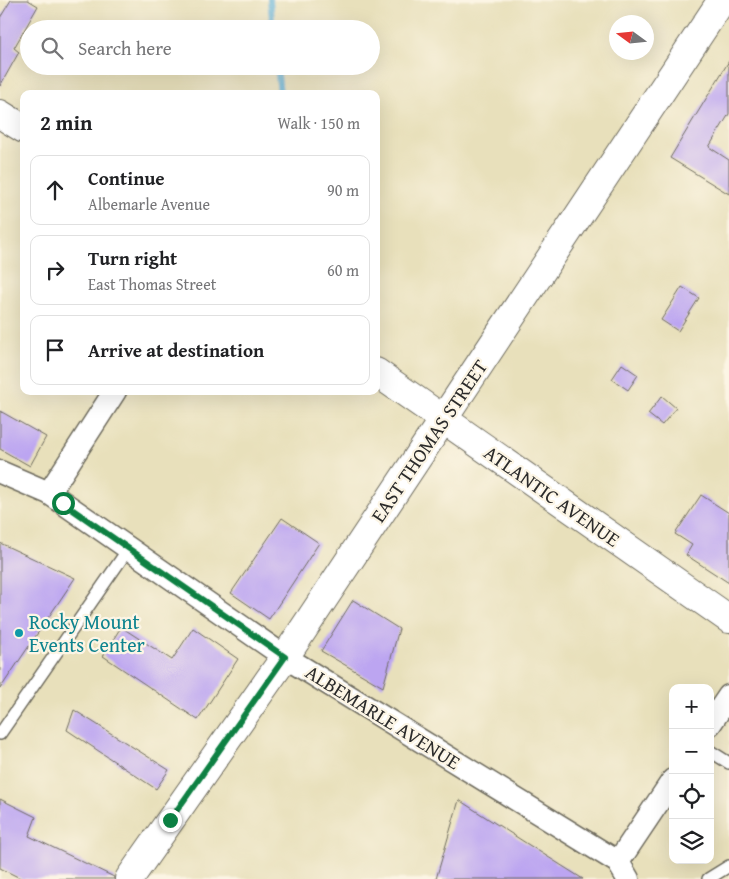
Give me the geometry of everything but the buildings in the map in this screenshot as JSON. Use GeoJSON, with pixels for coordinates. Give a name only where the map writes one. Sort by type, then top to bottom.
{"type":"FeatureCollection","features":[{"type":"Feature","properties":{"kind":"main road","name":"EAST THOMAS STREET"},"geometry":{"type":"LineString","coordinates":[[130,879],[285,657],[722,3]]}},
{"type":"Feature","properties":{"kind":"main road"},"geometry":{"type":"LineString","coordinates":[[0,114],[20,126]]}},
{"type":"Feature","properties":{"kind":"main road","name":"ATLANTIC AVENUE"},"geometry":{"type":"LineString","coordinates":[[380,375],[729,619]]}},
{"type":"Feature","properties":{"kind":"street"},"geometry":{"type":"LineString","coordinates":[[49,493],[112,395]]}},
{"type":"Feature","properties":{"kind":"street","name":"ALBEMARLE AVENUE"},"geometry":{"type":"LineString","coordinates":[[0,472],[49,493],[285,657],[623,871]]}},
{"type":"Feature","properties":{"kind":"street"},"geometry":{"type":"LineString","coordinates":[[714,718],[729,696]]}},
{"type":"Feature","properties":{"kind":"street"},"geometry":{"type":"LineString","coordinates":[[623,871],[669,787]]}},
{"type":"Feature","properties":{"kind":"lane"},"geometry":{"type":"LineString","coordinates":[[0,734],[129,548]]}},
{"type":"Feature","properties":{"kind":"lane"},"geometry":{"type":"LineString","coordinates":[[714,754],[729,763]]}},
{"type":"Feature","properties":{"kind":"lane"},"geometry":{"type":"LineString","coordinates":[[708,879],[729,866]]}},
{"type":"Feature","properties":{"kind":"waterway"},"geometry":{"type":"LineString","coordinates":[[270,0],[272,20]]}},
{"type":"Feature","properties":{"kind":"waterway"},"geometry":{"type":"LineString","coordinates":[[278,75],[280,90]]}},
{"type":"Feature","properties":{"kind":"place","name":"Rocky Mount Events Center"},"geometry":{"type":"Point","coordinates":[19,633]}},
{"type":"Feature","properties":{"kind":"route"},"geometry":{"type":"LineString","coordinates":[[63,503],[285,657],[170,820]]}}]}
